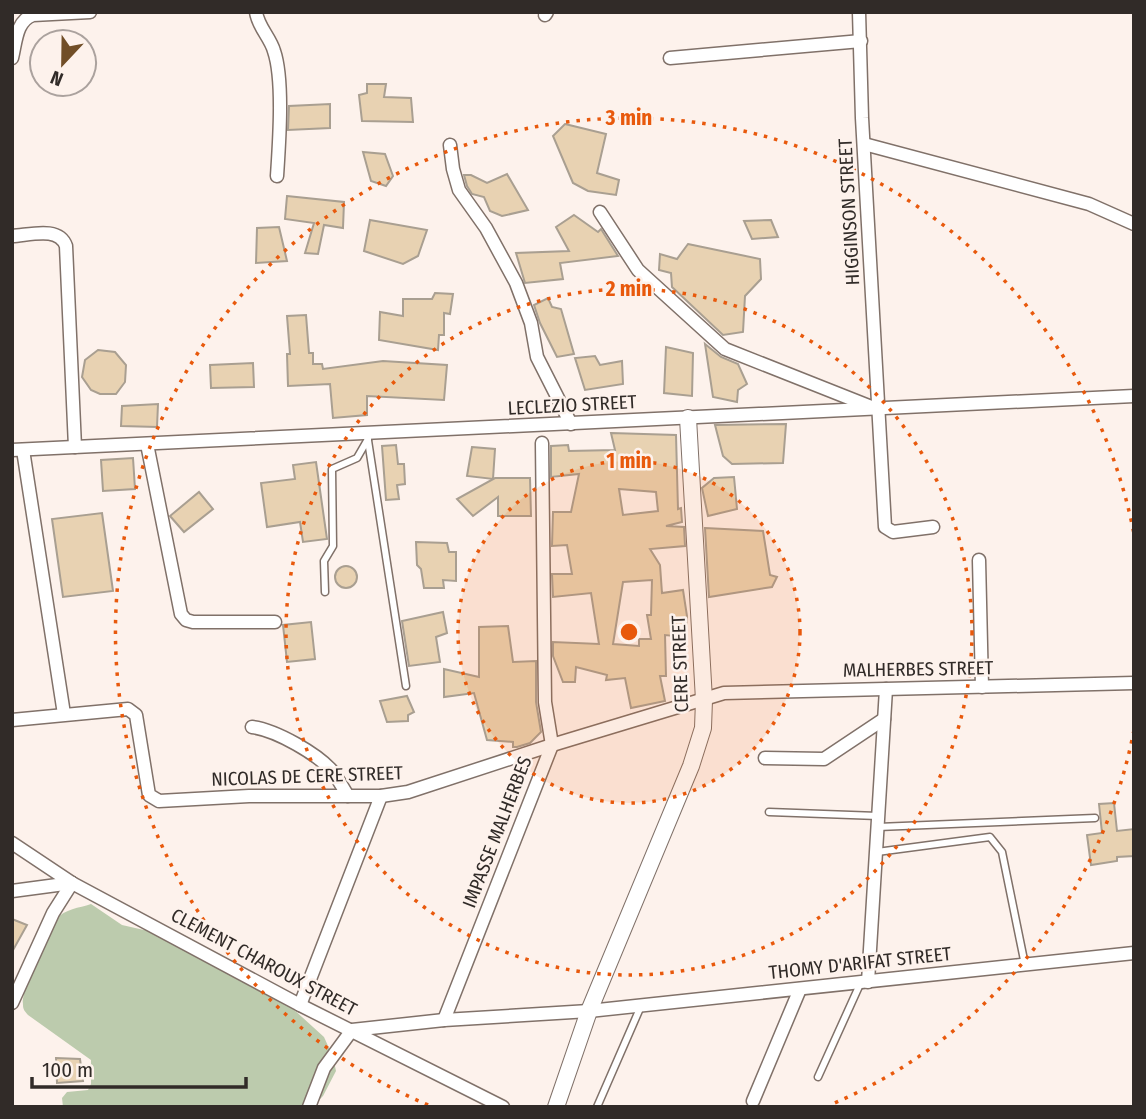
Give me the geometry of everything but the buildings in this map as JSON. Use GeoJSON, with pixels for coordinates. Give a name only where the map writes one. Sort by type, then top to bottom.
{"type":"FeatureCollection","features":[{"type":"Feature","properties":{"kind":"street"},"geometry":{"type":"LineString","coordinates":[[12,58],[24,18],[33,15],[90,12]]}},
{"type":"Feature","properties":{"kind":"street"},"geometry":{"type":"LineString","coordinates":[[256,12],[257,20],[275,51],[278,73],[277,176]]}},
{"type":"Feature","properties":{"kind":"street","name":"HIGGINSON STREET"},"geometry":{"type":"LineString","coordinates":[[859,12],[885,527],[893,532],[933,527]]}},
{"type":"Feature","properties":{"kind":"street"},"geometry":{"type":"LineString","coordinates":[[670,58],[860,41]]}},
{"type":"Feature","properties":{"kind":"street"},"geometry":{"type":"LineString","coordinates":[[864,144],[1089,204],[1134,225]]}},
{"type":"Feature","properties":{"kind":"street"},"geometry":{"type":"LineString","coordinates":[[450,145],[459,190],[486,229],[511,275],[531,323],[537,357],[571,424]]}},
{"type":"Feature","properties":{"kind":"street"},"geometry":{"type":"LineString","coordinates":[[600,212],[638,270],[725,349],[878,410]]}},
{"type":"Feature","properties":{"kind":"street"},"geometry":{"type":"LineString","coordinates":[[12,236],[57,233],[64,237],[75,447]]}},
{"type":"Feature","properties":{"kind":"street","name":"LECLEZIO STREET"},"geometry":{"type":"LineString","coordinates":[[18,450],[367,436],[1134,396]]}},
{"type":"Feature","properties":{"kind":"street","name":"CERE STREET"},"geometry":{"type":"LineString","coordinates":[[555,1107],[589,1011],[691,766],[703,728],[704,700],[688,418]]}},
{"type":"Feature","properties":{"kind":"street","name":"IMPASSE MALHERBES"},"geometry":{"type":"LineString","coordinates":[[444,1020],[552,745],[545,702],[542,443]]}},
{"type":"Feature","properties":{"kind":"street"},"geometry":{"type":"LineString","coordinates":[[147,444],[181,614],[186,620],[193,622],[275,622]]}},
{"type":"Feature","properties":{"kind":"street"},"geometry":{"type":"LineString","coordinates":[[12,720],[64,714],[18,450]]}},
{"type":"Feature","properties":{"kind":"street"},"geometry":{"type":"LineString","coordinates":[[978,560],[982,687]]}},
{"type":"Feature","properties":{"kind":"street","name":"MALHERBES STREET"},"geometry":{"type":"LineString","coordinates":[[704,700],[724,693],[1134,683]]}},
{"type":"Feature","properties":{"kind":"street"},"geometry":{"type":"LineString","coordinates":[[865,982],[887,689]]}},
{"type":"Feature","properties":{"kind":"street","name":"NICOLAS DE CERE STREET"},"geometry":{"type":"LineString","coordinates":[[64,714],[128,709],[136,715],[149,795],[159,801],[249,796],[381,796],[428,787],[552,745],[704,700]]}},
{"type":"Feature","properties":{"kind":"street"},"geometry":{"type":"LineString","coordinates":[[765,758],[824,759],[884,719]]}},
{"type":"Feature","properties":{"kind":"street"},"geometry":{"type":"LineString","coordinates":[[253,727],[267,729],[290,740],[331,770],[348,796]]}},
{"type":"Feature","properties":{"kind":"street"},"geometry":{"type":"LineString","coordinates":[[300,1005],[381,796]]}},
{"type":"Feature","properties":{"kind":"street","name":"CLEMENT CHAROUX STREET"},"geometry":{"type":"LineString","coordinates":[[12,843],[72,883],[300,1005],[503,1107]]}},
{"type":"Feature","properties":{"kind":"street"},"geometry":{"type":"LineString","coordinates":[[12,891],[72,883]]}},
{"type":"Feature","properties":{"kind":"street"},"geometry":{"type":"LineString","coordinates":[[12,1003],[52,913],[72,883]]}},
{"type":"Feature","properties":{"kind":"street","name":"THOMY D'ARIFAT STREET"},"geometry":{"type":"LineString","coordinates":[[352,1030],[444,1020],[641,1006],[1134,954]]}},
{"type":"Feature","properties":{"kind":"street"},"geometry":{"type":"LineString","coordinates":[[753,1101],[800,989]]}},
{"type":"Feature","properties":{"kind":"street"},"geometry":{"type":"LineString","coordinates":[[309,1107],[324,1068],[352,1030]]}},
{"type":"Feature","properties":{"kind":"lane"},"geometry":{"type":"LineString","coordinates":[[325,592],[324,561],[333,546],[332,469],[357,458],[367,436]]}},
{"type":"Feature","properties":{"kind":"lane"},"geometry":{"type":"LineString","coordinates":[[367,436],[406,686]]}},
{"type":"Feature","properties":{"kind":"lane"},"geometry":{"type":"LineString","coordinates":[[769,812],[878,821],[1095,818]]}},
{"type":"Feature","properties":{"kind":"lane"},"geometry":{"type":"LineString","coordinates":[[876,852],[990,836],[1002,852],[1025,965]]}},
{"type":"Feature","properties":{"kind":"lane"},"geometry":{"type":"LineString","coordinates":[[818,1077],[865,982]]}},
{"type":"Feature","properties":{"kind":"lane"},"geometry":{"type":"LineString","coordinates":[[597,1107],[641,1006]]}},
{"type":"Feature","properties":{"kind":"green space"},"geometry":{"type":"Polygon","coordinates":[[[91,904],[122,925],[144,930],[166,928],[280,997],[324,1037],[333,1057],[336,1071],[323,1096],[312,1107],[63,1107],[62,1098],[67,1092],[88,1090],[91,1084],[91,1060],[28,1015],[23,1008],[23,998],[35,960],[56,919],[72,909],[91,904]]]}}]}
